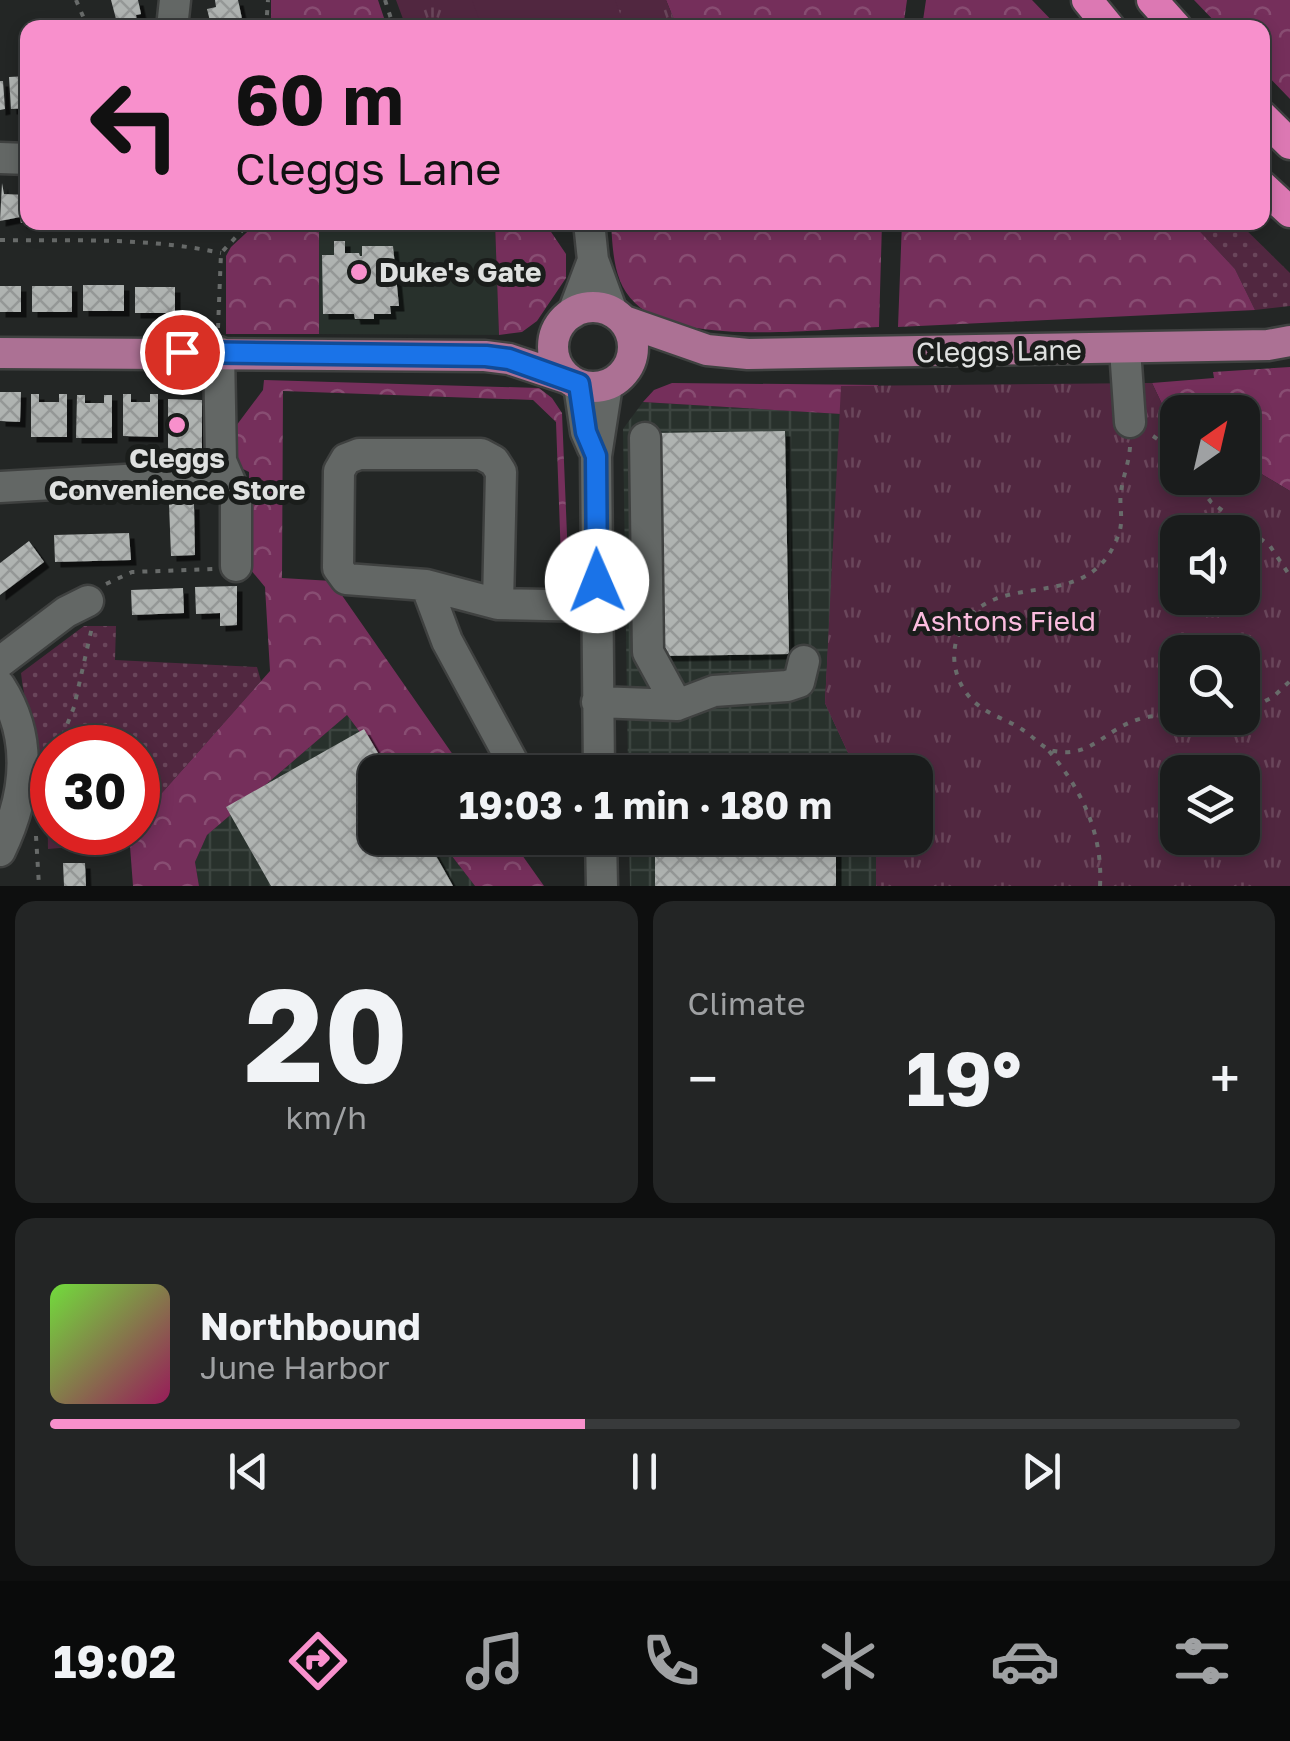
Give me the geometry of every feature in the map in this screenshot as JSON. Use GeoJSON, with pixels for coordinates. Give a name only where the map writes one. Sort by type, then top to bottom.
{"type":"FeatureCollection","features":[{"type":"Feature","properties":{"kind":"highway"},"geometry":{"type":"LineString","coordinates":[[1087,0],[1103,20]]}},
{"type":"Feature","properties":{"kind":"highway"},"geometry":{"type":"LineString","coordinates":[[1152,0],[1170,20]]}},
{"type":"Feature","properties":{"kind":"highway"},"geometry":{"type":"LineString","coordinates":[[1270,124],[1290,144]]}},
{"type":"Feature","properties":{"kind":"highway"},"geometry":{"type":"LineString","coordinates":[[1270,193],[1290,212]]}},
{"type":"Feature","properties":{"kind":"main road"},"geometry":{"type":"LineString","coordinates":[[486,356],[508,351],[586,308],[618,317],[634,348],[596,380]]}},
{"type":"Feature","properties":{"kind":"main road","name":"Cleggs Lane"},"geometry":{"type":"LineString","coordinates":[[618,317],[707,350]]}},
{"type":"Feature","properties":{"kind":"main road"},"geometry":{"type":"LineString","coordinates":[[565,322],[554,357],[596,380]]}},
{"type":"Feature","properties":{"kind":"main road","name":"Cleggs Lane"},"geometry":{"type":"LineString","coordinates":[[596,380],[661,356],[707,350],[748,354],[1279,343]]}},
{"type":"Feature","properties":{"kind":"main road"},"geometry":{"type":"LineString","coordinates":[[0,353],[486,356],[596,380]]}},
{"type":"Feature","properties":{"kind":"street"},"geometry":{"type":"LineString","coordinates":[[590,230],[592,260],[618,317]]}},
{"type":"Feature","properties":{"kind":"street"},"geometry":{"type":"LineString","coordinates":[[565,322],[592,260]]}},
{"type":"Feature","properties":{"kind":"street"},"geometry":{"type":"LineString","coordinates":[[1125,349],[1130,422]]}},
{"type":"Feature","properties":{"kind":"street"},"geometry":{"type":"LineString","coordinates":[[219,352],[223,468],[236,496],[236,566]]}},
{"type":"Feature","properties":{"kind":"street"},"geometry":{"type":"LineString","coordinates":[[596,380],[599,755]]}},
{"type":"Feature","properties":{"kind":"street"},"geometry":{"type":"LineString","coordinates":[[645,438],[648,652],[678,705]]}},
{"type":"Feature","properties":{"kind":"street"},"geometry":{"type":"LineString","coordinates":[[498,604],[501,472],[494,461],[482,454],[358,454],[346,459],[339,471],[338,568],[346,579],[426,585],[498,604],[597,606]]}},
{"type":"Feature","properties":{"kind":"street"},"geometry":{"type":"LineString","coordinates":[[0,488],[160,478],[198,483],[209,480],[223,468]]}},
{"type":"Feature","properties":{"kind":"street"},"geometry":{"type":"LineString","coordinates":[[597,540],[646,541]]}},
{"type":"Feature","properties":{"kind":"street"},"geometry":{"type":"LineString","coordinates":[[426,585],[447,641],[509,755]]}},
{"type":"Feature","properties":{"kind":"street"},"geometry":{"type":"LineString","coordinates":[[0,662],[66,612],[100,600]]}},
{"type":"Feature","properties":{"kind":"street"},"geometry":{"type":"LineString","coordinates":[[597,702],[678,705],[714,691],[787,686],[799,682],[804,661]]}},
{"type":"Feature","properties":{"kind":"street"},"geometry":{"type":"LineString","coordinates":[[0,686],[14,712],[24,758],[20,800],[0,851]]}},
{"type":"Feature","properties":{"kind":"street"},"geometry":{"type":"LineString","coordinates":[[601,855],[602,886]]}},
{"type":"Feature","properties":{"kind":"path"},"geometry":{"type":"LineString","coordinates":[[219,352],[221,253],[243,230]]}},
{"type":"Feature","properties":{"kind":"path"},"geometry":{"type":"LineString","coordinates":[[0,240],[130,241],[176,244],[221,253]]}},
{"type":"Feature","properties":{"kind":"path"},"geometry":{"type":"LineString","coordinates":[[1130,422],[1160,441]]}},
{"type":"Feature","properties":{"kind":"path"},"geometry":{"type":"LineString","coordinates":[[1100,886],[1097,840],[1079,790],[1050,751],[966,694],[954,664],[953,647],[968,618],[990,600],[1062,587],[1079,580],[1104,557],[1120,528],[1120,494],[1129,462],[1130,422]]}},
{"type":"Feature","properties":{"kind":"path"},"geometry":{"type":"LineString","coordinates":[[1206,495],[1270,546],[1290,576]]}},
{"type":"Feature","properties":{"kind":"path"},"geometry":{"type":"LineString","coordinates":[[67,725],[100,600],[132,572],[187,570]]}},
{"type":"Feature","properties":{"kind":"path"},"geometry":{"type":"LineString","coordinates":[[1260,703],[1290,681]]}},
{"type":"Feature","properties":{"kind":"path"},"geometry":{"type":"LineString","coordinates":[[1050,751],[1083,751],[1109,731],[1149,716],[1160,717]]}},
{"type":"Feature","properties":{"kind":"shaded area"},"geometry":{"type":"Polygon","coordinates":[[[318,230],[495,230],[499,335],[319,334],[318,230]]]}},
{"type":"Feature","properties":{"kind":"shaded area"},"geometry":{"type":"Polygon","coordinates":[[[643,402],[841,414],[825,703],[849,755],[628,755],[623,429],[643,402]]]}},
{"type":"Feature","properties":{"kind":"shaded area"},"geometry":{"type":"Polygon","coordinates":[[[347,715],[377,755],[358,755],[358,855],[451,855],[475,886],[199,886],[195,862],[207,835],[347,715]]]}},
{"type":"Feature","properties":{"kind":"shaded area"},"geometry":{"type":"Polygon","coordinates":[[[629,855],[876,855],[876,886],[630,886],[629,855]]]}},
{"type":"Feature","properties":{"kind":"green space"},"geometry":{"type":"Polygon","coordinates":[[[271,0],[378,0],[385,20],[271,20],[271,0]]]}},
{"type":"Feature","properties":{"kind":"green space"},"geometry":{"type":"Polygon","coordinates":[[[396,0],[666,0],[674,20],[403,20],[396,0]]]}},
{"type":"Feature","properties":{"kind":"green space"},"geometry":{"type":"Polygon","coordinates":[[[472,0],[615,0],[622,20],[479,20],[472,0]]]}},
{"type":"Feature","properties":{"kind":"green space"},"geometry":{"type":"Polygon","coordinates":[[[666,0],[907,0],[904,20],[674,20],[666,0]]]}},
{"type":"Feature","properties":{"kind":"green space"},"geometry":{"type":"Polygon","coordinates":[[[926,0],[1032,0],[1051,20],[923,20],[926,0]]]}},
{"type":"Feature","properties":{"kind":"green space"},"geometry":{"type":"Polygon","coordinates":[[[1194,0],[1290,0],[1290,99],[1270,78],[1270,20],[1213,20],[1194,0]]]}},
{"type":"Feature","properties":{"kind":"green space"},"geometry":{"type":"Polygon","coordinates":[[[249,230],[319,230],[319,334],[226,334],[226,256],[249,230]]]}},
{"type":"Feature","properties":{"kind":"green space"},"geometry":{"type":"Polygon","coordinates":[[[495,230],[550,230],[566,254],[566,278],[537,321],[522,332],[499,335],[495,230]]]}},
{"type":"Feature","properties":{"kind":"green space"},"geometry":{"type":"Polygon","coordinates":[[[611,230],[882,230],[879,327],[751,332],[684,326],[656,317],[635,303],[622,286],[611,230]]]}},
{"type":"Feature","properties":{"kind":"green space"},"geometry":{"type":"Polygon","coordinates":[[[902,230],[1199,230],[1235,269],[1255,310],[898,327],[902,230]]]}},
{"type":"Feature","properties":{"kind":"green space"},"geometry":{"type":"Polygon","coordinates":[[[1199,230],[1246,230],[1290,273],[1290,306],[1255,310],[1235,269],[1199,230]]]}},
{"type":"Feature","properties":{"kind":"green space"},"geometry":{"type":"Polygon","coordinates":[[[1290,367],[1290,491],[1260,473],[1260,395],[1160,395],[1160,400],[1152,383],[1214,378],[1213,372],[1290,367]]]}},
{"type":"Feature","properties":{"kind":"green space"},"geometry":{"type":"Polygon","coordinates":[[[264,380],[539,388],[562,413],[569,584],[562,586],[556,422],[533,400],[283,391],[282,578],[332,581],[453,755],[377,755],[347,715],[207,835],[195,862],[199,886],[133,886],[131,855],[160,855],[160,795],[270,671],[265,587],[250,569],[249,472],[237,466],[233,430],[263,390],[264,380]]]}},
{"type":"Feature","properties":{"kind":"green space"},"geometry":{"type":"Polygon","coordinates":[[[672,383],[878,385],[858,755],[849,755],[825,703],[841,414],[643,402],[654,390],[672,383]]]}},
{"type":"Feature","properties":{"kind":"green space","name":"Ashtons Field"},"geometry":{"type":"Polygon","coordinates":[[[1152,383],[1160,400],[1160,495],[1260,495],[1260,473],[1290,491],[1290,886],[876,886],[876,855],[933,855],[933,755],[849,755],[825,703],[841,386],[1152,383]]]}},
{"type":"Feature","properties":{"kind":"green space"},"geometry":{"type":"Polygon","coordinates":[[[84,626],[116,626],[115,660],[257,667],[261,681],[160,795],[160,725],[32,725],[21,673],[84,626]]]}},
{"type":"Feature","properties":{"kind":"green space"},"geometry":{"type":"Polygon","coordinates":[[[451,855],[522,855],[544,886],[475,886],[451,855]]]}},
{"type":"Feature","properties":{"kind":"building"},"geometry":{"type":"Polygon","coordinates":[[[111,0],[138,0],[141,14],[136,15],[137,20],[113,20],[116,19],[111,0]]]}},
{"type":"Feature","properties":{"kind":"building"},"geometry":{"type":"Polygon","coordinates":[[[215,0],[238,0],[242,20],[210,20],[207,9],[216,7],[215,0]]]}},
{"type":"Feature","properties":{"kind":"building"},"geometry":{"type":"Polygon","coordinates":[[[20,76],[20,108],[11,109],[9,77],[20,76]]]}},
{"type":"Feature","properties":{"kind":"building"},"geometry":{"type":"Polygon","coordinates":[[[0,81],[5,109],[0,110],[0,81]]]}},
{"type":"Feature","properties":{"kind":"building"},"geometry":{"type":"Polygon","coordinates":[[[2,183],[4,194],[20,195],[20,217],[0,221],[2,183]]]}},
{"type":"Feature","properties":{"kind":"building","name":"Duke's Gate"},"geometry":{"type":"Polygon","coordinates":[[[334,241],[345,241],[345,253],[360,256],[362,246],[393,246],[399,306],[390,306],[391,314],[355,319],[354,314],[323,314],[322,255],[334,255],[334,241]]]}},
{"type":"Feature","properties":{"kind":"building"},"geometry":{"type":"Polygon","coordinates":[[[83,285],[124,285],[124,311],[83,311],[83,285]]]}},
{"type":"Feature","properties":{"kind":"building"},"geometry":{"type":"Polygon","coordinates":[[[0,286],[21,286],[21,312],[0,312],[0,286]]]}},
{"type":"Feature","properties":{"kind":"building"},"geometry":{"type":"Polygon","coordinates":[[[32,286],[72,286],[72,312],[32,312],[32,286]]]}},
{"type":"Feature","properties":{"kind":"building"},"geometry":{"type":"Polygon","coordinates":[[[135,287],[175,287],[175,313],[135,313],[135,287]]]}},
{"type":"Feature","properties":{"kind":"building"},"geometry":{"type":"Polygon","coordinates":[[[0,392],[21,392],[20,422],[0,421],[0,392]]]}},
{"type":"Feature","properties":{"kind":"building"},"geometry":{"type":"Polygon","coordinates":[[[31,394],[39,394],[39,402],[59,402],[59,394],[67,394],[67,437],[31,437],[31,394]]]}},
{"type":"Feature","properties":{"kind":"building"},"geometry":{"type":"Polygon","coordinates":[[[123,394],[131,394],[131,402],[150,402],[150,394],[158,394],[158,437],[123,436],[123,394]]]}},
{"type":"Feature","properties":{"kind":"building"},"geometry":{"type":"Polygon","coordinates":[[[77,395],[85,395],[85,403],[104,403],[104,395],[112,395],[112,438],[76,438],[77,395]]]}},
{"type":"Feature","properties":{"kind":"building"},"geometry":{"type":"Polygon","coordinates":[[[168,399],[202,400],[202,450],[168,450],[168,399]]]}},
{"type":"Feature","properties":{"kind":"building"},"geometry":{"type":"Polygon","coordinates":[[[785,431],[789,654],[659,656],[655,433],[785,431]]]}},
{"type":"Feature","properties":{"kind":"building"},"geometry":{"type":"Polygon","coordinates":[[[169,504],[194,504],[195,555],[171,556],[169,504]]]}},
{"type":"Feature","properties":{"kind":"building"},"geometry":{"type":"Polygon","coordinates":[[[129,533],[131,560],[55,562],[54,535],[129,533]]]}},
{"type":"Feature","properties":{"kind":"building"},"geometry":{"type":"Polygon","coordinates":[[[29,541],[44,562],[0,595],[0,563],[29,541]]]}},
{"type":"Feature","properties":{"kind":"building"},"geometry":{"type":"Polygon","coordinates":[[[237,586],[237,625],[220,626],[220,613],[196,614],[195,587],[237,586]]]}},
{"type":"Feature","properties":{"kind":"building"},"geometry":{"type":"Polygon","coordinates":[[[183,588],[184,613],[132,615],[131,590],[183,588]]]}},
{"type":"Feature","properties":{"kind":"building"},"geometry":{"type":"Polygon","coordinates":[[[364,729],[379,755],[358,755],[358,855],[436,855],[453,886],[271,886],[226,807],[364,729]]]}},
{"type":"Feature","properties":{"kind":"building"},"geometry":{"type":"Polygon","coordinates":[[[655,855],[836,855],[836,886],[655,886],[655,855]]]}},
{"type":"Feature","properties":{"kind":"building"},"geometry":{"type":"Polygon","coordinates":[[[63,863],[85,863],[86,886],[64,886],[63,863]]]}},
{"type":"Feature","properties":{"kind":"place","name":"Duke's Gate"},"geometry":{"type":"Point","coordinates":[359,272]}},
{"type":"Feature","properties":{"kind":"place","name":"Cleggs Convenience Store"},"geometry":{"type":"Point","coordinates":[177,425]}},
{"type":"Feature","properties":{"kind":"route"},"geometry":{"type":"LineString","coordinates":[[182,352],[486,356],[509,359],[579,384],[586,432],[596,456],[597,581]]}}]}
